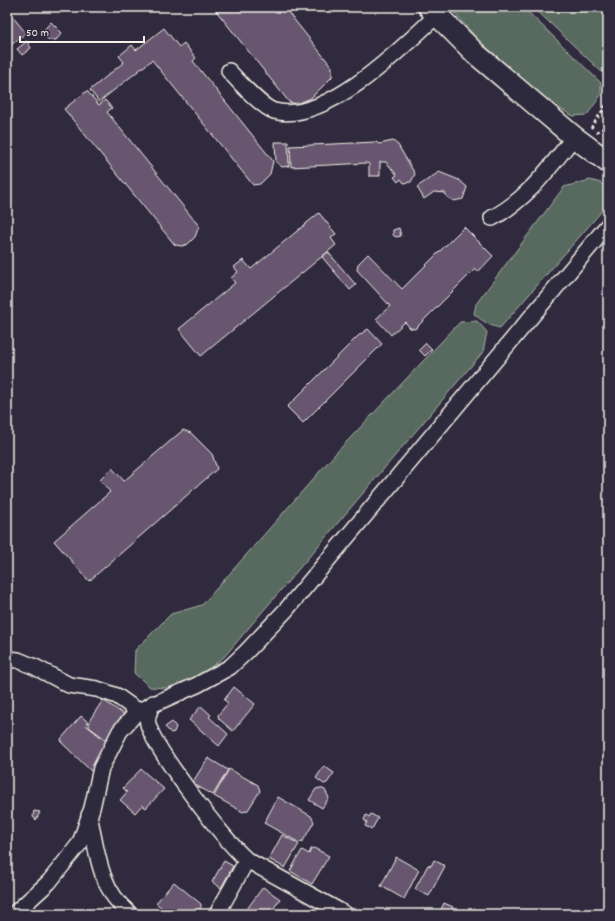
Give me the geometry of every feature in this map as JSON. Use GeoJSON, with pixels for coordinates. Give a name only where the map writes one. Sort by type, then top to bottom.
{"type":"FeatureCollection","features":[{"type":"Feature","properties":{"kind":"main road"},"geometry":{"type":"LineString","coordinates":[[433,11],[476,54],[608,162]]}},
{"type":"Feature","properties":{"kind":"street"},"geometry":{"type":"LineString","coordinates":[[229,71],[239,83],[273,111],[290,114],[312,110],[333,99],[369,74],[404,46],[433,11]]}},
{"type":"Feature","properties":{"kind":"street"},"geometry":{"type":"LineString","coordinates":[[492,218],[510,208],[530,190],[578,139]]}},
{"type":"Feature","properties":{"kind":"street"},"geometry":{"type":"LineString","coordinates":[[14,914],[49,882],[80,843],[89,816],[101,768],[120,731],[138,711],[216,676],[246,652],[265,633],[608,225]]}},
{"type":"Feature","properties":{"kind":"street"},"geometry":{"type":"LineString","coordinates":[[7,659],[18,660],[35,667],[69,685],[97,689],[117,696],[138,711]]}},
{"type":"Feature","properties":{"kind":"street"},"geometry":{"type":"LineString","coordinates":[[153,704],[147,719],[153,739],[237,852],[248,860],[345,914]]}},
{"type":"Feature","properties":{"kind":"street"},"geometry":{"type":"LineString","coordinates":[[89,816],[100,868],[108,889],[117,903],[128,912]]}},
{"type":"Feature","properties":{"kind":"street"},"geometry":{"type":"LineString","coordinates":[[217,914],[248,860]]}},
{"type":"Feature","properties":{"kind":"path"},"geometry":{"type":"LineString","coordinates":[[578,139],[608,102]]}},
{"type":"Feature","properties":{"kind":"green space"},"geometry":{"type":"Polygon","coordinates":[[[449,7],[523,7],[601,83],[601,95],[587,115],[573,116],[545,100],[479,41],[449,7]]]}},
{"type":"Feature","properties":{"kind":"green space"},"geometry":{"type":"Polygon","coordinates":[[[533,7],[608,7],[608,73],[606,76],[533,7]]]}},
{"type":"Feature","properties":{"kind":"green space"},"geometry":{"type":"Polygon","coordinates":[[[590,180],[601,183],[608,189],[608,204],[500,328],[489,325],[474,314],[476,304],[564,187],[590,180]]]}},
{"type":"Feature","properties":{"kind":"green space"},"geometry":{"type":"Polygon","coordinates":[[[477,321],[487,332],[483,352],[224,657],[196,679],[167,688],[150,687],[134,673],[135,650],[171,614],[202,605],[336,453],[460,322],[477,321]]]}},
{"type":"Feature","properties":{"kind":"building"},"geometry":{"type":"Polygon","coordinates":[[[213,7],[284,7],[332,67],[332,77],[311,98],[297,104],[289,102],[213,7]]]}},
{"type":"Feature","properties":{"kind":"building"},"geometry":{"type":"Polygon","coordinates":[[[7,10],[26,33],[11,45],[7,39],[7,10]]]}},
{"type":"Feature","properties":{"kind":"building"},"geometry":{"type":"Polygon","coordinates":[[[51,22],[62,33],[56,40],[49,40],[41,33],[51,22]]]}},
{"type":"Feature","properties":{"kind":"building"},"geometry":{"type":"Polygon","coordinates":[[[164,28],[179,47],[184,43],[196,58],[193,61],[273,161],[270,174],[260,184],[253,185],[152,60],[99,102],[90,90],[124,62],[119,56],[132,45],[136,50],[164,28]]]}},
{"type":"Feature","properties":{"kind":"building"},"geometry":{"type":"Polygon","coordinates":[[[27,41],[31,48],[22,55],[17,49],[27,41]]]}},
{"type":"Feature","properties":{"kind":"building"},"geometry":{"type":"Polygon","coordinates":[[[87,91],[99,105],[105,100],[112,108],[107,112],[199,226],[195,237],[188,244],[182,246],[175,245],[64,109],[87,91]]]}},
{"type":"Feature","properties":{"kind":"building"},"geometry":{"type":"Polygon","coordinates":[[[393,141],[398,145],[415,174],[411,182],[404,183],[401,179],[398,182],[394,177],[397,175],[386,162],[380,162],[380,176],[369,176],[369,164],[367,163],[291,167],[290,146],[376,142],[379,144],[393,141]]]}},
{"type":"Feature","properties":{"kind":"building"},"geometry":{"type":"Polygon","coordinates":[[[275,142],[288,142],[289,166],[282,167],[276,162],[275,142]]]}},
{"type":"Feature","properties":{"kind":"building"},"geometry":{"type":"Polygon","coordinates":[[[439,172],[459,180],[467,187],[463,199],[454,201],[447,197],[445,193],[434,192],[424,199],[417,187],[439,172]]]}},
{"type":"Feature","properties":{"kind":"building"},"geometry":{"type":"Polygon","coordinates":[[[319,213],[336,234],[331,238],[336,245],[201,356],[179,329],[235,283],[231,278],[238,272],[234,267],[243,260],[251,269],[319,213]]]}},
{"type":"Feature","properties":{"kind":"building"},"geometry":{"type":"Polygon","coordinates":[[[464,227],[493,256],[478,272],[475,269],[415,329],[410,328],[405,322],[391,335],[376,319],[390,306],[357,270],[358,264],[368,254],[402,289],[464,227]]]}},
{"type":"Feature","properties":{"kind":"building"},"geometry":{"type":"Polygon","coordinates":[[[399,228],[401,236],[396,237],[393,235],[393,230],[399,228]]]}},
{"type":"Feature","properties":{"kind":"building"},"geometry":{"type":"Polygon","coordinates":[[[328,252],[356,285],[350,290],[322,257],[328,252]]]}},
{"type":"Feature","properties":{"kind":"building"},"geometry":{"type":"Polygon","coordinates":[[[368,329],[382,344],[303,423],[287,407],[358,336],[368,329]]]}},
{"type":"Feature","properties":{"kind":"building"},"geometry":{"type":"Polygon","coordinates":[[[426,343],[432,349],[425,356],[419,350],[426,343]]]}},
{"type":"Feature","properties":{"kind":"building"},"geometry":{"type":"Polygon","coordinates":[[[183,430],[191,433],[212,454],[217,469],[89,581],[54,541],[110,492],[100,480],[112,468],[124,481],[183,430]]]}},
{"type":"Feature","properties":{"kind":"building"},"geometry":{"type":"Polygon","coordinates":[[[234,687],[255,704],[233,731],[219,719],[218,715],[228,703],[224,700],[234,687]]]}},
{"type":"Feature","properties":{"kind":"building"},"geometry":{"type":"Polygon","coordinates":[[[103,700],[125,715],[108,741],[89,727],[89,721],[103,700]]]}},
{"type":"Feature","properties":{"kind":"building"},"geometry":{"type":"Polygon","coordinates":[[[201,706],[211,715],[209,717],[228,734],[219,746],[189,720],[201,706]]]}},
{"type":"Feature","properties":{"kind":"building"},"geometry":{"type":"Polygon","coordinates":[[[81,716],[88,722],[86,725],[107,742],[92,772],[62,743],[61,739],[81,716]]]}},
{"type":"Feature","properties":{"kind":"building"},"geometry":{"type":"Polygon","coordinates":[[[172,722],[176,727],[174,732],[171,733],[165,727],[172,722]]]}},
{"type":"Feature","properties":{"kind":"building"},"geometry":{"type":"Polygon","coordinates":[[[208,758],[228,770],[213,795],[192,783],[208,758]]]}},
{"type":"Feature","properties":{"kind":"building"},"geometry":{"type":"Polygon","coordinates":[[[324,766],[334,773],[327,783],[324,784],[316,778],[324,766]]]}},
{"type":"Feature","properties":{"kind":"building"},"geometry":{"type":"Polygon","coordinates":[[[141,769],[164,789],[146,808],[142,805],[135,813],[120,800],[127,792],[123,788],[141,769]]]}},
{"type":"Feature","properties":{"kind":"building"},"geometry":{"type":"Polygon","coordinates":[[[229,769],[258,785],[260,791],[248,810],[243,812],[214,796],[229,769]]]}},
{"type":"Feature","properties":{"kind":"building"},"geometry":{"type":"Polygon","coordinates":[[[320,788],[325,790],[329,798],[322,808],[309,800],[316,789],[320,788]]]}},
{"type":"Feature","properties":{"kind":"building"},"geometry":{"type":"Polygon","coordinates":[[[278,797],[311,816],[314,822],[303,841],[298,842],[264,823],[278,797]]]}},
{"type":"Feature","properties":{"kind":"building"},"geometry":{"type":"Polygon","coordinates":[[[34,811],[40,812],[36,820],[33,817],[34,811]]]}},
{"type":"Feature","properties":{"kind":"building"},"geometry":{"type":"Polygon","coordinates":[[[371,814],[378,818],[372,829],[365,826],[367,822],[364,820],[366,815],[369,817],[371,814]]]}},
{"type":"Feature","properties":{"kind":"building"},"geometry":{"type":"Polygon","coordinates":[[[282,835],[299,844],[285,868],[269,859],[282,835]]]}},
{"type":"Feature","properties":{"kind":"building"},"geometry":{"type":"Polygon","coordinates":[[[314,848],[329,856],[312,884],[290,871],[302,850],[309,854],[311,849],[314,848]]]}},
{"type":"Feature","properties":{"kind":"building"},"geometry":{"type":"Polygon","coordinates":[[[396,857],[419,870],[404,899],[381,886],[396,857]]]}},
{"type":"Feature","properties":{"kind":"building"},"geometry":{"type":"Polygon","coordinates":[[[434,860],[445,866],[429,896],[415,889],[428,865],[431,866],[434,860]]]}},
{"type":"Feature","properties":{"kind":"building"},"geometry":{"type":"Polygon","coordinates":[[[224,861],[233,866],[221,888],[212,882],[224,861]]]}},
{"type":"Feature","properties":{"kind":"building"},"geometry":{"type":"Polygon","coordinates":[[[174,882],[201,904],[201,907],[196,914],[169,914],[156,903],[174,882]]]}},
{"type":"Feature","properties":{"kind":"building"},"geometry":{"type":"Polygon","coordinates":[[[263,887],[280,899],[270,914],[255,914],[247,909],[263,887]]]}},
{"type":"Feature","properties":{"kind":"building"},"geometry":{"type":"Polygon","coordinates":[[[444,903],[453,907],[450,914],[439,914],[444,903]]]}}]}
